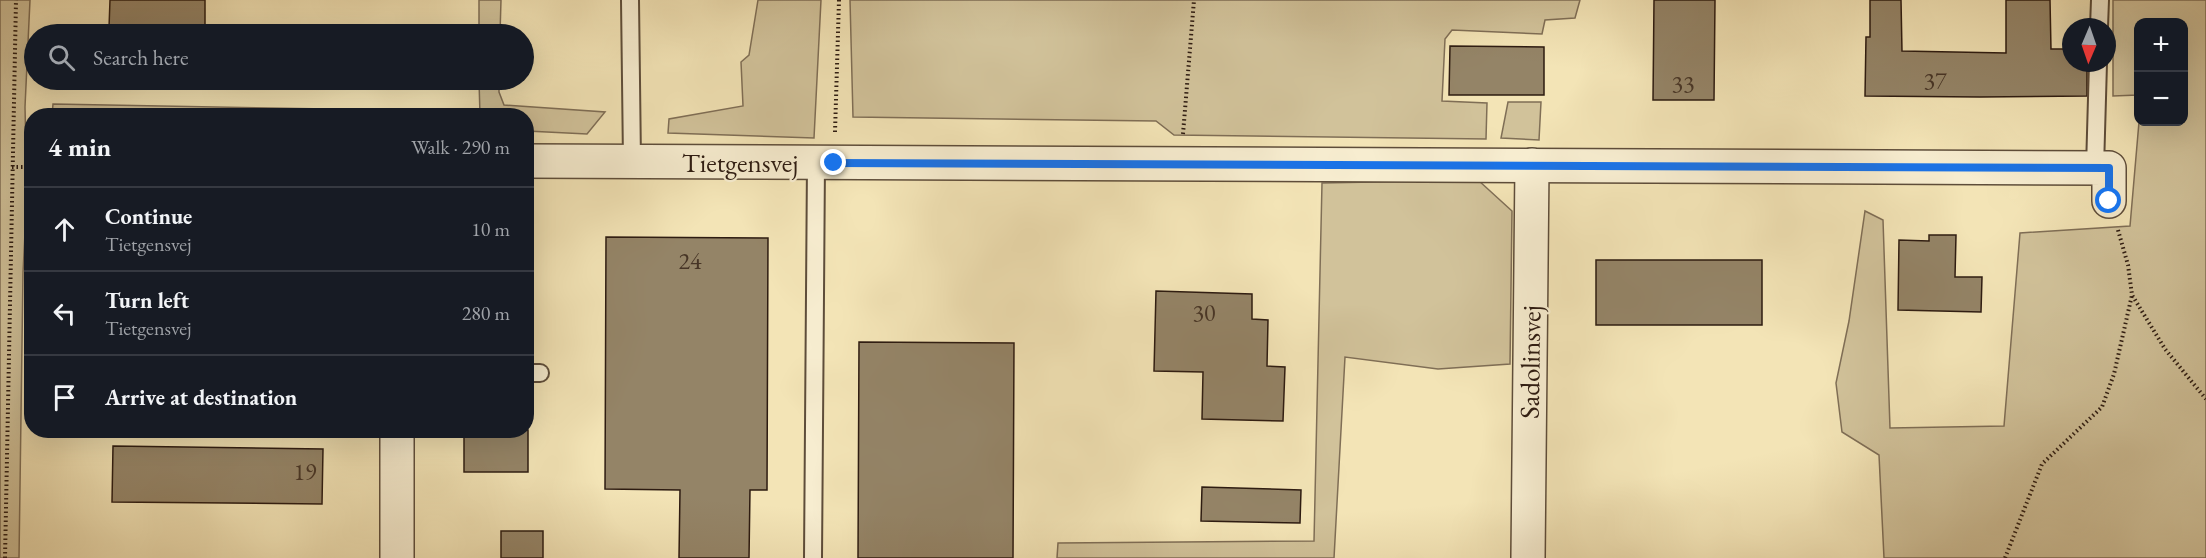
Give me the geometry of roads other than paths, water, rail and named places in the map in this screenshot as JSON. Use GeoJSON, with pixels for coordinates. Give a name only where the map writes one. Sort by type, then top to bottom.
{"type":"FeatureCollection","features":[{"type":"Feature","properties":{"kind":"street","name":"Tietgensvej"},"geometry":{"type":"LineString","coordinates":[[534,161],[2095,168]]}},
{"type":"Feature","properties":{"kind":"street","name":"Sadolinsvej"},"geometry":{"type":"LineString","coordinates":[[1528,558],[1532,165]]}},
{"type":"Feature","properties":{"kind":"street"},"geometry":{"type":"LineString","coordinates":[[2095,168],[2109,168],[2109,201]]}},
{"type":"Feature","properties":{"kind":"street"},"geometry":{"type":"LineString","coordinates":[[397,438],[397,558]]}},
{"type":"Feature","properties":{"kind":"lane"},"geometry":{"type":"LineString","coordinates":[[630,0],[632,161]]}},
{"type":"Feature","properties":{"kind":"lane"},"geometry":{"type":"LineString","coordinates":[[2099,18],[2100,0]]}},
{"type":"Feature","properties":{"kind":"lane"},"geometry":{"type":"LineString","coordinates":[[2095,168],[2098,72]]}},
{"type":"Feature","properties":{"kind":"lane"},"geometry":{"type":"LineString","coordinates":[[813,558],[825,163]]}}]}
